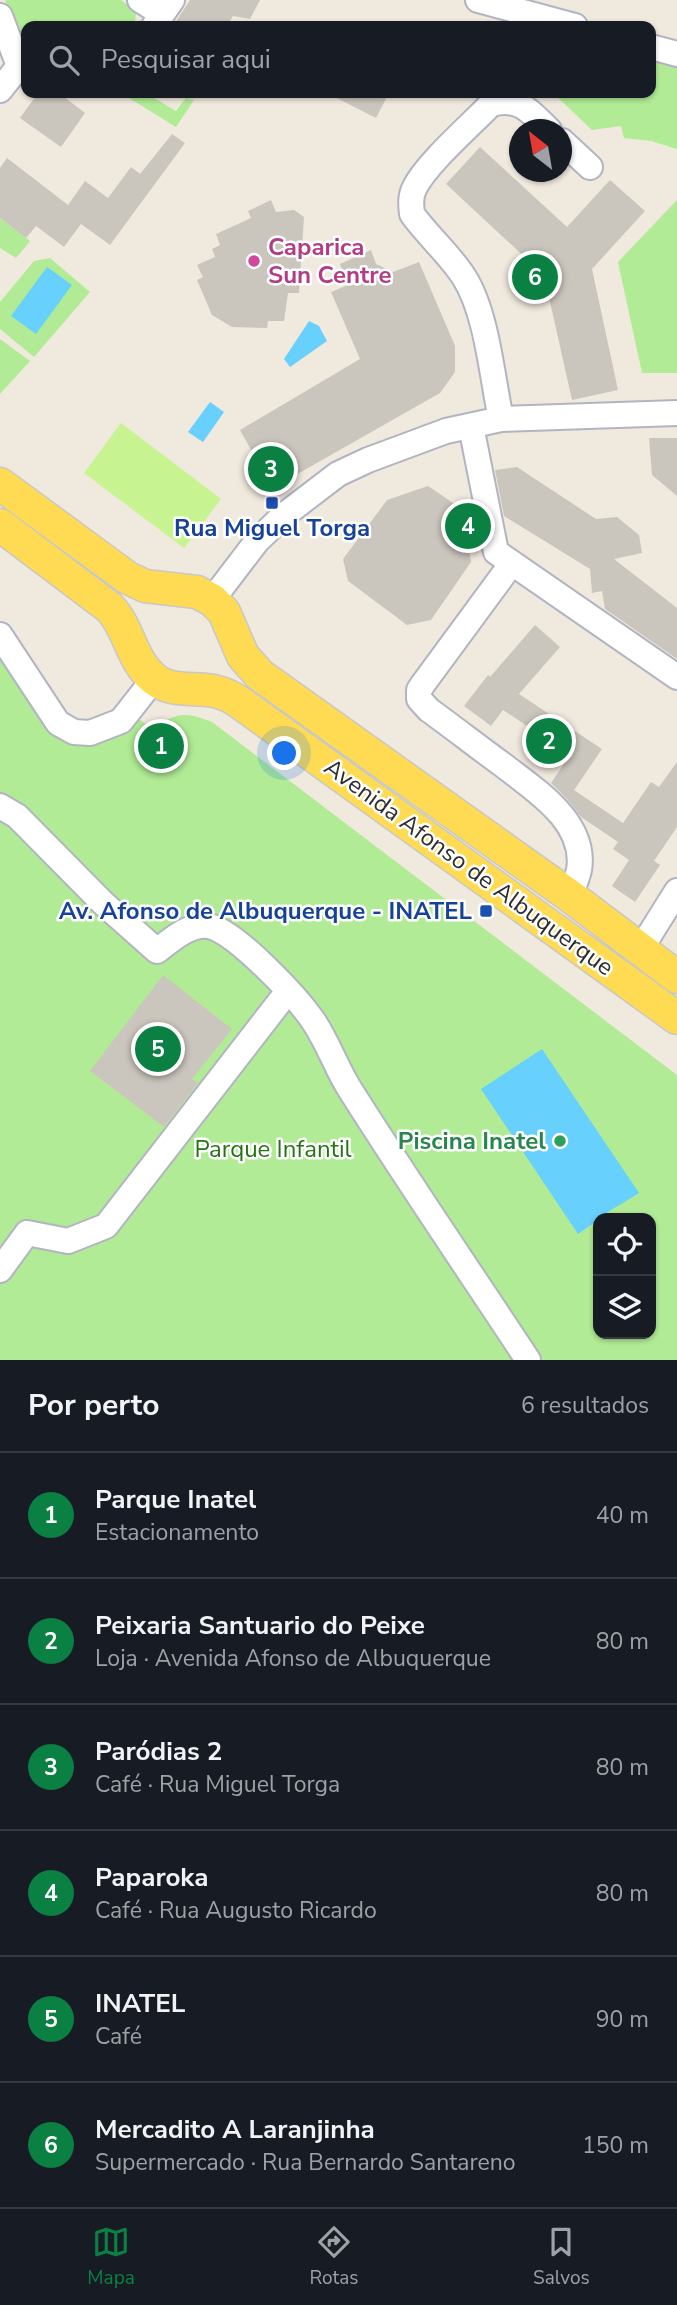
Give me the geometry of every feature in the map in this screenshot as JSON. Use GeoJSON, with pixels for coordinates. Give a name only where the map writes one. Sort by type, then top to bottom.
{"type":"FeatureCollection","features":[{"type":"Feature","properties":{"kind":"main road"},"geometry":{"type":"LineString","coordinates":[[0,484],[128,578],[145,586],[197,592],[212,600]]}},
{"type":"Feature","properties":{"kind":"main road"},"geometry":{"type":"LineString","coordinates":[[0,525],[110,608],[119,619],[145,668]]}},
{"type":"Feature","properties":{"kind":"main road"},"geometry":{"type":"LineString","coordinates":[[145,668],[134,643],[135,629],[141,615],[157,598],[181,590]]}},
{"type":"Feature","properties":{"kind":"main road","name":"Avenida Afonso de Albuquerque"},"geometry":{"type":"LineString","coordinates":[[212,600],[225,612],[243,656],[260,675],[570,896],[677,977]]}},
{"type":"Feature","properties":{"kind":"main road"},"geometry":{"type":"LineString","coordinates":[[183,689],[198,687],[222,671],[229,661],[233,644],[232,628]]}},
{"type":"Feature","properties":{"kind":"main road","name":"Avenida Afonso de Albuquerque"},"geometry":{"type":"LineString","coordinates":[[145,668],[168,687],[216,691],[239,702],[677,1018]]}},
{"type":"Feature","properties":{"kind":"street"},"geometry":{"type":"LineString","coordinates":[[140,0],[163,14]]}},
{"type":"Feature","properties":{"kind":"street"},"geometry":{"type":"LineString","coordinates":[[478,0],[556,21]]}},
{"type":"Feature","properties":{"kind":"street"},"geometry":{"type":"LineString","coordinates":[[0,16],[21,64]]}},
{"type":"Feature","properties":{"kind":"street"},"geometry":{"type":"LineString","coordinates":[[656,48],[677,54]]}},
{"type":"Feature","properties":{"kind":"street"},"geometry":{"type":"LineString","coordinates":[[0,90],[21,67]]}},
{"type":"Feature","properties":{"kind":"street"},"geometry":{"type":"LineString","coordinates":[[501,419],[480,313],[473,295],[464,276],[412,214],[410,202],[414,188],[428,170],[491,104],[500,102],[524,106],[538,119]]}},
{"type":"Feature","properties":{"kind":"street"},"geometry":{"type":"LineString","coordinates":[[572,150],[590,167]]}},
{"type":"Feature","properties":{"kind":"street"},"geometry":{"type":"LineString","coordinates":[[212,600],[239,562],[272,525],[312,492],[338,474],[425,438],[501,419],[677,413]]}},
{"type":"Feature","properties":{"kind":"street"},"geometry":{"type":"LineString","coordinates":[[471,426],[496,552],[677,677]]}},
{"type":"Feature","properties":{"kind":"street"},"geometry":{"type":"LineString","coordinates":[[512,563],[423,684],[419,699],[429,710],[544,796],[562,816],[572,830],[579,868],[570,896]]}},
{"type":"Feature","properties":{"kind":"street"},"geometry":{"type":"LineString","coordinates":[[0,635],[58,723],[74,732],[90,733],[121,721],[145,668]]}},
{"type":"Feature","properties":{"kind":"street"},"geometry":{"type":"LineString","coordinates":[[0,806],[17,816],[103,903],[157,951],[183,931],[207,926],[227,934],[288,991],[314,1021],[348,1085],[528,1360]]}},
{"type":"Feature","properties":{"kind":"street"},"geometry":{"type":"LineString","coordinates":[[640,950],[677,891]]}},
{"type":"Feature","properties":{"kind":"street"},"geometry":{"type":"LineString","coordinates":[[0,1270],[27,1233],[68,1241],[106,1226],[288,991]]}},
{"type":"Feature","properties":{"kind":"green space"},"geometry":{"type":"Polygon","coordinates":[[[5,0],[121,0],[136,11],[135,21],[21,21],[21,40],[5,0]]]}},
{"type":"Feature","properties":{"kind":"green space"},"geometry":{"type":"Polygon","coordinates":[[[656,58],[677,64],[677,149],[651,141],[624,138],[621,126],[592,130],[558,98],[656,98],[656,58]]]}},
{"type":"Feature","properties":{"kind":"green space"},"geometry":{"type":"Polygon","coordinates":[[[129,98],[154,98],[176,111],[186,98],[194,100],[176,127],[129,98]]]}},
{"type":"Feature","properties":{"kind":"green space"},"geometry":{"type":"Polygon","coordinates":[[[677,200],[677,373],[642,373],[618,262],[677,200]]]}},
{"type":"Feature","properties":{"kind":"green space"},"geometry":{"type":"Polygon","coordinates":[[[0,218],[30,241],[16,258],[0,248],[0,218]]]}},
{"type":"Feature","properties":{"kind":"green space"},"geometry":{"type":"Polygon","coordinates":[[[50,258],[90,292],[34,357],[0,329],[0,302],[34,261],[50,258]]]}},
{"type":"Feature","properties":{"kind":"green space"},"geometry":{"type":"Polygon","coordinates":[[[0,339],[30,361],[0,394],[0,339]]]}},
{"type":"Feature","properties":{"kind":"green space"},"geometry":{"type":"Polygon","coordinates":[[[121,423],[221,499],[184,548],[84,473],[121,423]]]}},
{"type":"Feature","properties":{"kind":"green space","name":"Parque Infantil"},"geometry":{"type":"Polygon","coordinates":[[[0,649],[70,743],[89,744],[107,740],[124,732],[139,719],[152,729],[180,715],[212,722],[677,1075],[677,1360],[0,1360],[0,649]]]}},
{"type":"Feature","properties":{"kind":"water"},"geometry":{"type":"Polygon","coordinates":[[[47,267],[72,285],[36,334],[11,316],[47,267]]]}},
{"type":"Feature","properties":{"kind":"water"},"geometry":{"type":"Polygon","coordinates":[[[309,321],[319,326],[327,341],[290,367],[284,359],[309,321]]]}},
{"type":"Feature","properties":{"kind":"water"},"geometry":{"type":"Polygon","coordinates":[[[210,402],[224,412],[203,442],[188,432],[210,402]]]}},
{"type":"Feature","properties":{"kind":"water","name":"Piscina Inatel"},"geometry":{"type":"Polygon","coordinates":[[[542,1049],[639,1193],[606,1213],[593,1213],[593,1224],[578,1234],[481,1089],[542,1049]]]}},
{"type":"Feature","properties":{"kind":"building"},"geometry":{"type":"Polygon","coordinates":[[[190,0],[260,0],[250,19],[233,16],[230,21],[176,21],[190,0]]]}},
{"type":"Feature","properties":{"kind":"building"},"geometry":{"type":"Polygon","coordinates":[[[34,98],[66,98],[85,113],[61,147],[20,118],[34,98]]]}},
{"type":"Feature","properties":{"kind":"building"},"geometry":{"type":"Polygon","coordinates":[[[337,98],[386,98],[376,118],[337,98]]]}},
{"type":"Feature","properties":{"kind":"building"},"geometry":{"type":"Polygon","coordinates":[[[172,134],[185,143],[110,245],[81,224],[64,247],[36,226],[26,238],[0,218],[0,168],[7,158],[68,205],[85,181],[108,198],[131,167],[140,174],[172,134]]]}},
{"type":"Feature","properties":{"kind":"building"},"geometry":{"type":"Polygon","coordinates":[[[480,147],[509,174],[509,182],[518,182],[567,227],[610,180],[645,211],[592,269],[618,390],[572,400],[544,275],[446,184],[480,147]]]}},
{"type":"Feature","properties":{"kind":"building","name":"Caparica Sun Centre"},"geometry":{"type":"Polygon","coordinates":[[[271,200],[276,212],[294,210],[304,217],[299,293],[288,293],[284,321],[268,321],[267,328],[232,327],[212,315],[197,280],[203,277],[197,265],[215,257],[212,249],[220,245],[216,234],[251,218],[248,211],[271,200]]]}},
{"type":"Feature","properties":{"kind":"building"},"geometry":{"type":"Polygon","coordinates":[[[371,250],[376,264],[393,272],[419,262],[455,346],[455,372],[440,393],[294,476],[284,460],[266,460],[259,464],[240,430],[360,359],[331,292],[348,285],[340,264],[371,250]]]}},
{"type":"Feature","properties":{"kind":"building"},"geometry":{"type":"Polygon","coordinates":[[[649,438],[677,438],[677,496],[652,475],[649,438]]]}},
{"type":"Feature","properties":{"kind":"building"},"geometry":{"type":"Polygon","coordinates":[[[517,467],[596,519],[617,517],[639,535],[642,553],[614,559],[677,608],[677,659],[605,609],[602,591],[592,593],[590,569],[504,516],[495,470],[517,467]]]}},
{"type":"Feature","properties":{"kind":"building"},"geometry":{"type":"Polygon","coordinates":[[[428,486],[462,509],[471,562],[431,620],[407,625],[348,581],[343,559],[387,500],[428,486]]]}},
{"type":"Feature","properties":{"kind":"building"},"geometry":{"type":"Polygon","coordinates":[[[535,625],[560,647],[519,694],[602,749],[574,790],[623,823],[651,782],[659,787],[677,762],[677,827],[654,861],[660,865],[635,902],[612,886],[629,860],[613,849],[618,842],[581,817],[551,783],[570,755],[503,710],[491,726],[464,706],[488,675],[490,677],[535,625]]]}},
{"type":"Feature","properties":{"kind":"building"},"geometry":{"type":"Polygon","coordinates":[[[163,975],[232,1029],[192,1079],[198,1083],[164,1127],[90,1071],[163,975]]]}},
{"type":"Feature","properties":{"kind":"place","name":"Caparica Sun Centre"},"geometry":{"type":"Point","coordinates":[254,261]}},
{"type":"Feature","properties":{"kind":"place","name":"Mercadito A Laranjinha"},"geometry":{"type":"Point","coordinates":[535,277]}},
{"type":"Feature","properties":{"kind":"place","name":"Paródias 2"},"geometry":{"type":"Point","coordinates":[271,469]}},
{"type":"Feature","properties":{"kind":"place","name":"Rua Miguel Torga"},"geometry":{"type":"Point","coordinates":[272,503]}},
{"type":"Feature","properties":{"kind":"place","name":"Paparoka"},"geometry":{"type":"Point","coordinates":[468,526]}},
{"type":"Feature","properties":{"kind":"place","name":"Peixaria Santuario do Peixe"},"geometry":{"type":"Point","coordinates":[549,741]}},
{"type":"Feature","properties":{"kind":"place","name":"Parque Inatel"},"geometry":{"type":"Point","coordinates":[161,746]}},
{"type":"Feature","properties":{"kind":"place","name":"Av. Afonso de Albuquerque - INATEL"},"geometry":{"type":"Point","coordinates":[486,911]}},
{"type":"Feature","properties":{"kind":"place","name":"INATEL"},"geometry":{"type":"Point","coordinates":[158,1049]}},
{"type":"Feature","properties":{"kind":"place","name":"Piscina Inatel"},"geometry":{"type":"Point","coordinates":[560,1141]}}]}
